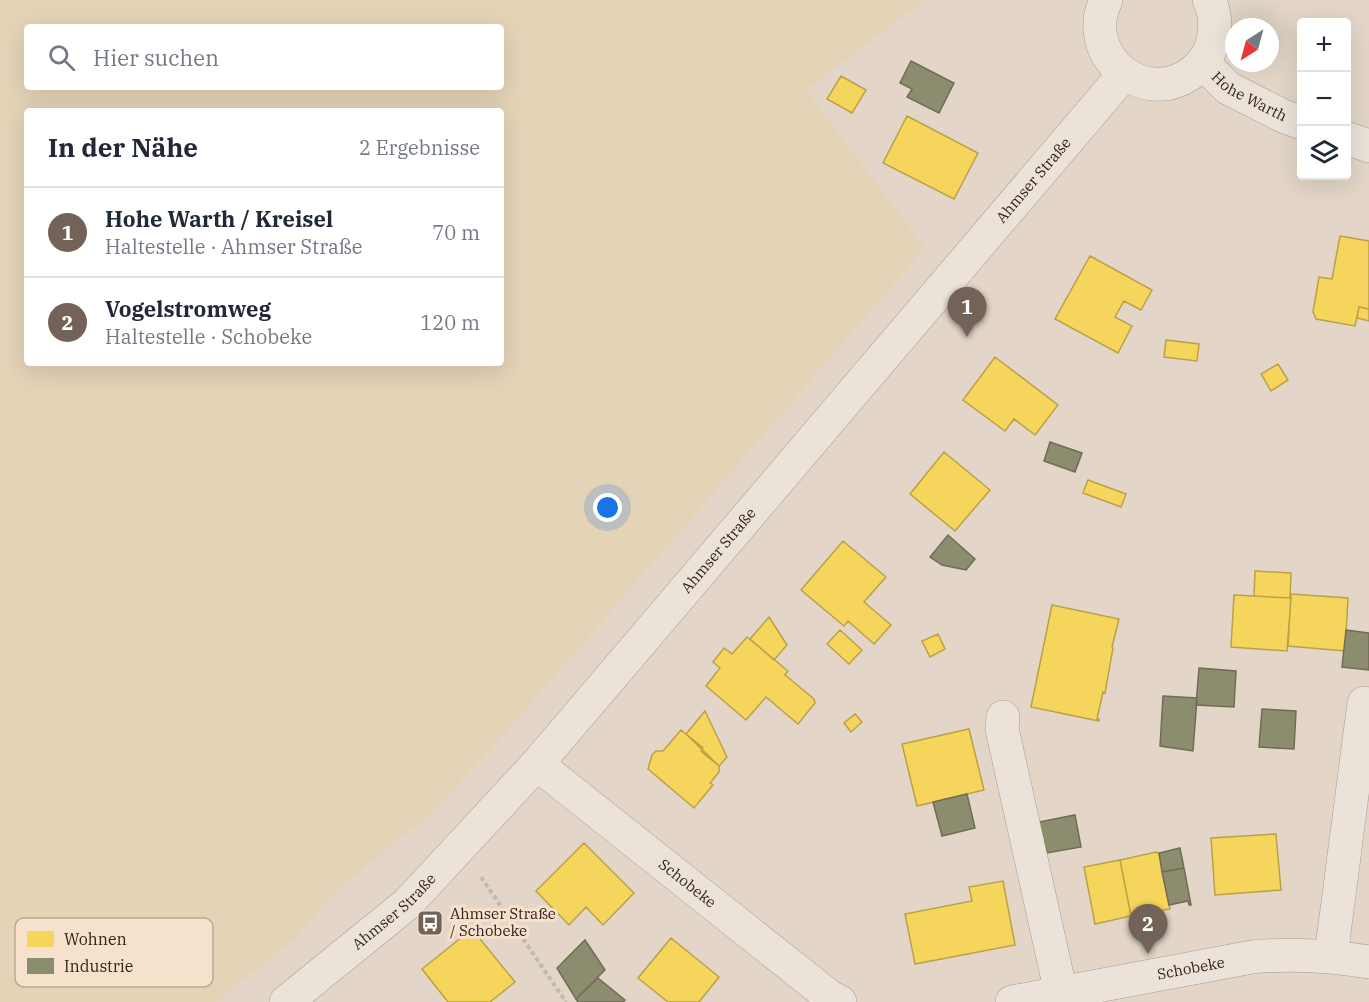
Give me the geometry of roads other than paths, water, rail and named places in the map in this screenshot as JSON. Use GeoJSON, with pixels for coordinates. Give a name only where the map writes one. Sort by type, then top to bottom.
{"type":"FeatureCollection","features":[{"type":"Feature","properties":{"kind":"street"},"geometry":{"type":"LineString","coordinates":[[1106,0],[1101,9],[1099,28],[1102,45],[1111,62],[1124,74],[1144,83],[1166,84],[1186,77],[1203,63],[1212,46],[1216,27],[1213,8],[1209,0]]}},
{"type":"Feature","properties":{"kind":"street","name":"Hohe Warth"},"geometry":{"type":"LineString","coordinates":[[1203,63],[1228,88],[1297,121]]}},
{"type":"Feature","properties":{"kind":"street","name":"Ahmser Straße"},"geometry":{"type":"LineString","coordinates":[[286,1002],[408,903],[537,764],[1124,74]]}},
{"type":"Feature","properties":{"kind":"street"},"geometry":{"type":"LineString","coordinates":[[1351,139],[1369,146]]}},
{"type":"Feature","properties":{"kind":"street"},"geometry":{"type":"LineString","coordinates":[[1331,956],[1364,703]]}},
{"type":"Feature","properties":{"kind":"street"},"geometry":{"type":"LineString","coordinates":[[1003,717],[1002,729],[1061,993]]}},
{"type":"Feature","properties":{"kind":"street","name":"Schobeke"},"geometry":{"type":"LineString","coordinates":[[537,764],[829,996],[840,1002]]}},
{"type":"Feature","properties":{"kind":"street","name":"Schobeke"},"geometry":{"type":"LineString","coordinates":[[1012,1002],[1251,957],[1291,954],[1331,956],[1369,963]]}},
{"type":"Feature","properties":{"kind":"place","name":"Hohe Warth / Kreisel"},"geometry":{"type":"Point","coordinates":[967,337]}},
{"type":"Feature","properties":{"kind":"place","name":"Ahmser Straße / Schobeke"},"geometry":{"type":"Point","coordinates":[430,923]}},
{"type":"Feature","properties":{"kind":"place","name":"Vogelstromweg"},"geometry":{"type":"Point","coordinates":[1148,954]}}]}
